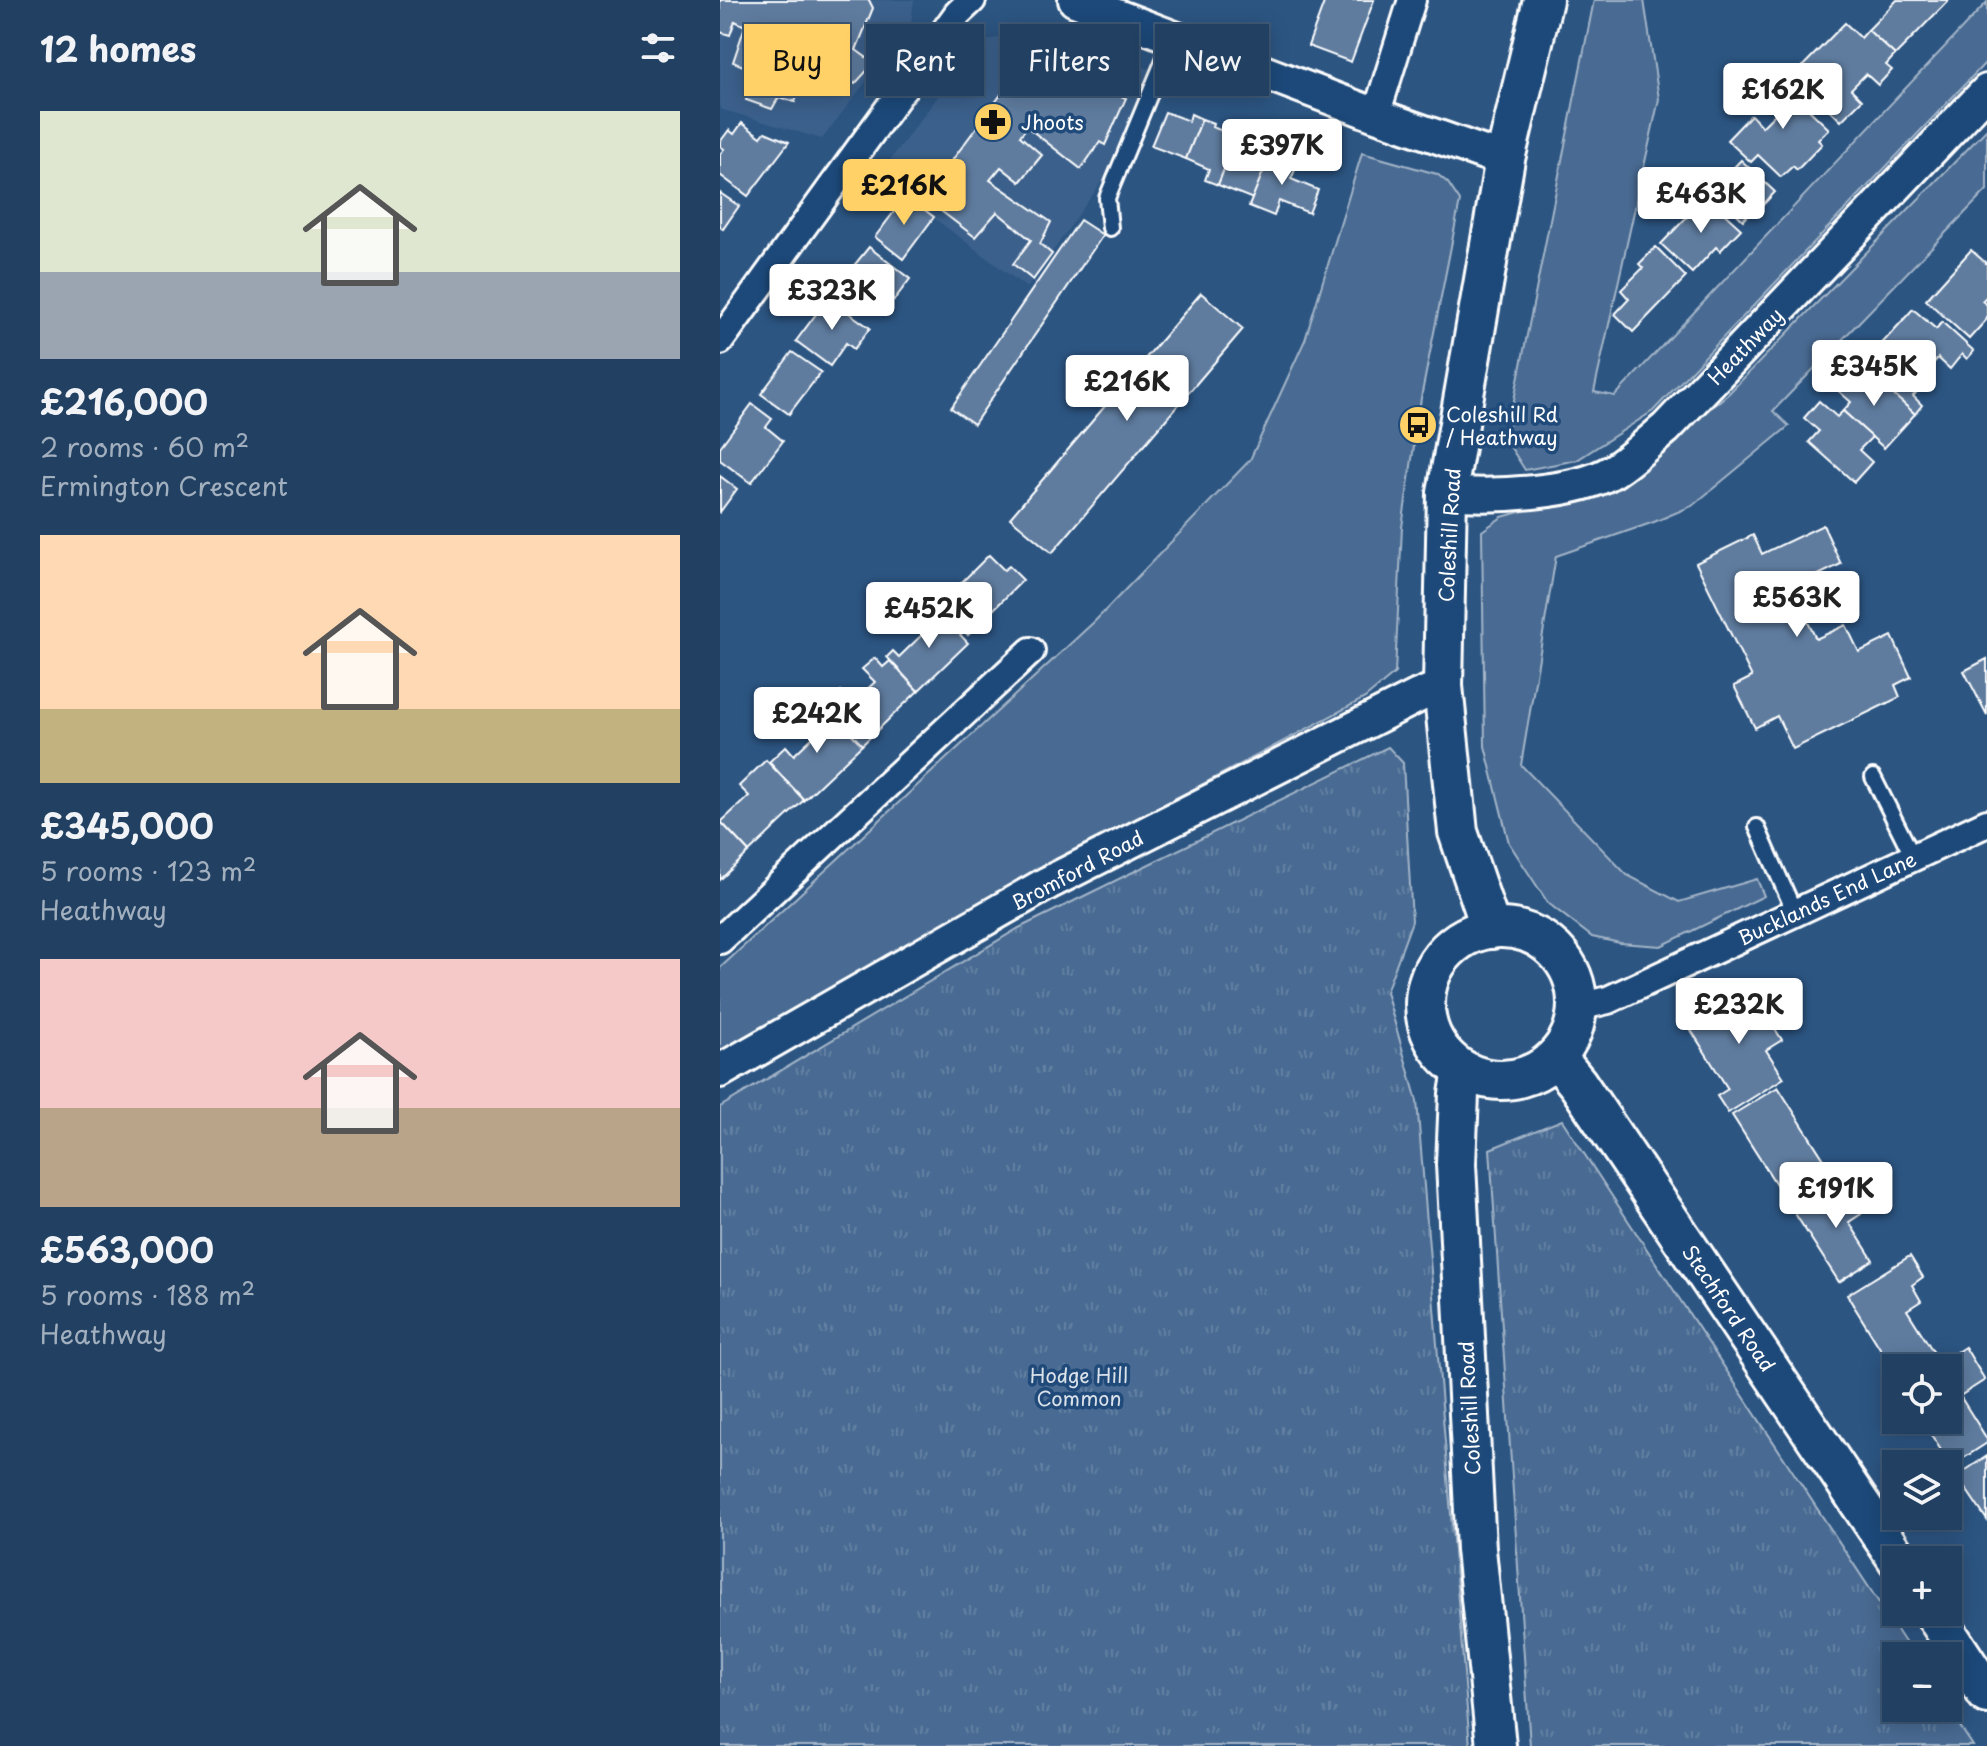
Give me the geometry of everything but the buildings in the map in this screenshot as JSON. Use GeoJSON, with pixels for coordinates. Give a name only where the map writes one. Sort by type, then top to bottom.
{"type":"FeatureCollection","features":[{"type":"Feature","properties":{"kind":"main road","name":"Coleshill Road"},"geometry":{"type":"LineString","coordinates":[[1491,929],[1458,832],[1443,686],[1447,493],[1505,159],[1543,0]]}},
{"type":"Feature","properties":{"kind":"main road"},"geometry":{"type":"LineString","coordinates":[[1491,929],[1517,930],[1542,940],[1561,957],[1574,980],[1578,1007],[1575,1025],[1556,1057],[1536,1072],[1512,1080],[1487,1079],[1463,1070],[1444,1055],[1432,1036],[1426,1013],[1427,990],[1435,968],[1449,949],[1468,936],[1491,929]]}},
{"type":"Feature","properties":{"kind":"main road","name":"Stechford Road"},"geometry":{"type":"LineString","coordinates":[[1556,1057],[1578,1084],[1889,1546]]}},
{"type":"Feature","properties":{"kind":"main road","name":"Coleshill Road"},"geometry":{"type":"LineString","coordinates":[[1463,1070],[1456,1164],[1476,1549],[1496,1746]]}},
{"type":"Feature","properties":{"kind":"main road"},"geometry":{"type":"LineString","coordinates":[[1942,1626],[1987,1694]]}},
{"type":"Feature","properties":{"kind":"street"},"geometry":{"type":"LineString","coordinates":[[720,341],[958,13],[972,0]]}},
{"type":"Feature","properties":{"kind":"street"},"geometry":{"type":"LineString","coordinates":[[1075,0],[1155,31]]}},
{"type":"Feature","properties":{"kind":"street"},"geometry":{"type":"LineString","coordinates":[[1376,115],[1412,0]]}},
{"type":"Feature","properties":{"kind":"street"},"geometry":{"type":"LineString","coordinates":[[1269,74],[1505,159]]}},
{"type":"Feature","properties":{"kind":"street","name":"Heathway"},"geometry":{"type":"LineString","coordinates":[[1447,493],[1477,496],[1557,489],[1587,483],[1612,472],[1666,428],[1987,91]]}},
{"type":"Feature","properties":{"kind":"street"},"geometry":{"type":"LineString","coordinates":[[720,940],[1031,651]]}},
{"type":"Feature","properties":{"kind":"street","name":"Bromford Road"},"geometry":{"type":"LineString","coordinates":[[720,1071],[1048,883],[1443,686]]}},
{"type":"Feature","properties":{"kind":"street","name":"Bucklands End Lane"},"geometry":{"type":"LineString","coordinates":[[1578,1007],[1608,1000],[1987,823]]}},
{"type":"Feature","properties":{"kind":"lane"},"geometry":{"type":"LineString","coordinates":[[1110,228],[1107,198],[1155,82]]}},
{"type":"Feature","properties":{"kind":"lane"},"geometry":{"type":"LineString","coordinates":[[1873,777],[1914,859]]}},
{"type":"Feature","properties":{"kind":"lane"},"geometry":{"type":"LineString","coordinates":[[1757,827],[1795,913]]}},
{"type":"Feature","properties":{"kind":"shaded area"},"geometry":{"type":"Polygon","coordinates":[[[720,0],[914,0],[910,24],[866,24],[866,82],[822,139],[720,109],[720,0]]]}},
{"type":"Feature","properties":{"kind":"shaded area"},"geometry":{"type":"Polygon","coordinates":[[[1000,37],[1000,96],[1138,96],[1105,177],[1027,288],[878,176],[938,96],[984,96],[984,45],[989,40],[1000,37]]]}},
{"type":"Feature","properties":{"kind":"shaded area"},"geometry":{"type":"Polygon","coordinates":[[[1139,65],[1149,69],[1139,94],[1139,65]]]}},
{"type":"Feature","properties":{"kind":"green space"},"geometry":{"type":"Polygon","coordinates":[[[1594,0],[1644,0],[1659,99],[1594,392],[1615,396],[1987,2],[1987,61],[1653,411],[1577,460],[1525,470],[1506,440],[1594,0]]]}},
{"type":"Feature","properties":{"kind":"green space"},"geometry":{"type":"Polygon","coordinates":[[[1987,129],[1987,190],[1773,411],[1789,426],[1692,506],[1556,556],[1521,765],[1627,875],[1679,902],[1757,879],[1764,896],[1661,946],[1592,937],[1548,903],[1509,843],[1485,746],[1482,531],[1502,517],[1617,484],[1728,394],[1987,129]]]}},
{"type":"Feature","properties":{"kind":"green space"},"geometry":{"type":"Polygon","coordinates":[[[1362,153],[1437,174],[1448,183],[1460,201],[1421,398],[1402,527],[1395,673],[1365,698],[1003,890],[720,1055],[720,968],[1095,621],[1250,460],[1305,340],[1362,153]]]}},
{"type":"Feature","properties":{"kind":"green space","name":"Hodge Hill Common"},"geometry":{"type":"Polygon","coordinates":[[[1388,747],[1403,763],[1412,921],[1386,992],[1417,1101],[1470,1746],[720,1746],[720,1107],[1019,928],[1388,747]]]}},
{"type":"Feature","properties":{"kind":"green space"},"geometry":{"type":"Polygon","coordinates":[[[1562,1120],[1882,1607],[1882,1626],[1894,1626],[1905,1642],[1882,1642],[1882,1722],[1957,1722],[1973,1746],[1530,1746],[1490,1149],[1562,1120]]]}},
{"type":"Feature","properties":{"kind":"place","name":"Jhoots"},"geometry":{"type":"Point","coordinates":[993,122]}},
{"type":"Feature","properties":{"kind":"place","name":"Coleshill Rd / Heathway"},"geometry":{"type":"Point","coordinates":[1418,425]}}]}
